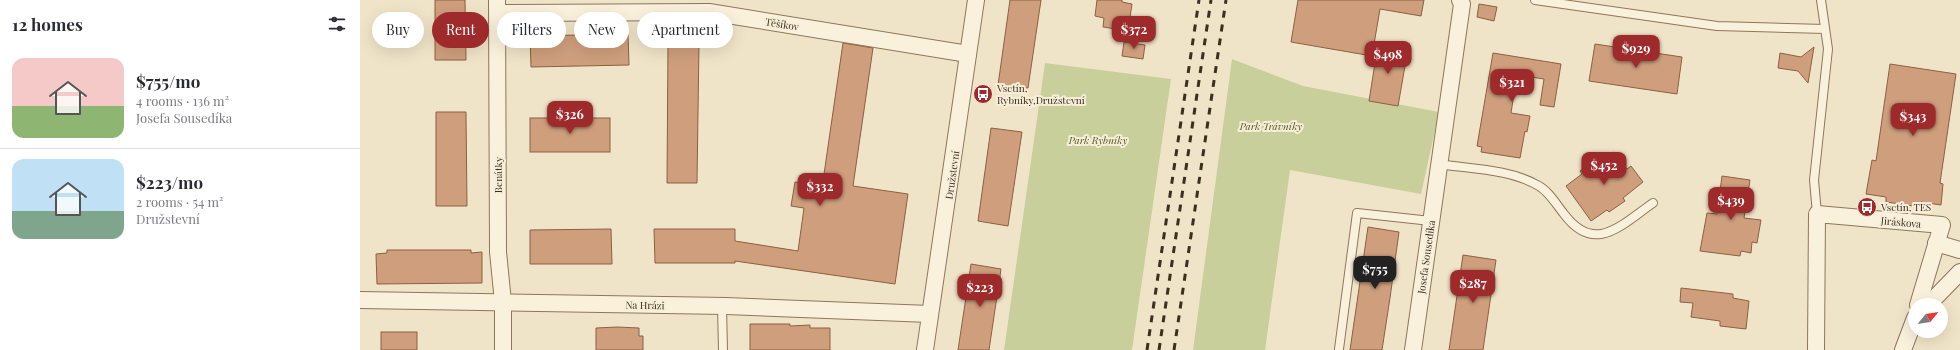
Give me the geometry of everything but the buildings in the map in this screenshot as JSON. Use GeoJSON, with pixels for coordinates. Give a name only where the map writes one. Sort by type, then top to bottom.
{"type":"FeatureCollection","features":[{"type":"Feature","properties":{"kind":"street","name":"Družstevní"},"geometry":{"type":"LineString","coordinates":[[926,350],[976,0]]}},
{"type":"Feature","properties":{"kind":"street","name":"Josefa Sousedíka"},"geometry":{"type":"LineString","coordinates":[[1413,350],[1462,4],[1460,0]]}},
{"type":"Feature","properties":{"kind":"street","name":"Těšíkov"},"geometry":{"type":"LineString","coordinates":[[498,6],[709,12],[968,54]]}},
{"type":"Feature","properties":{"kind":"street","name":"Benátky"},"geometry":{"type":"LineString","coordinates":[[498,6],[498,252],[503,302],[503,350]]}},
{"type":"Feature","properties":{"kind":"street","name":"Jiráskova"},"geometry":{"type":"LineString","coordinates":[[1817,214],[1942,225],[1920,298]]}},
{"type":"Feature","properties":{"kind":"street"},"geometry":{"type":"LineString","coordinates":[[1816,350],[1817,214]]}},
{"type":"Feature","properties":{"kind":"street"},"geometry":{"type":"LineString","coordinates":[[1936,242],[1960,250]]}},
{"type":"Feature","properties":{"kind":"street"},"geometry":{"type":"LineString","coordinates":[[1935,298],[1960,272]]}},
{"type":"Feature","properties":{"kind":"street","name":"Na Hrázi"},"geometry":{"type":"LineString","coordinates":[[360,300],[722,306],[930,314]]}},
{"type":"Feature","properties":{"kind":"street","name":"Jiráskova"},"geometry":{"type":"LineString","coordinates":[[1903,350],[1908,335]]}},
{"type":"Feature","properties":{"kind":"lane"},"geometry":{"type":"LineString","coordinates":[[1535,0],[1716,26],[1825,29]]}},
{"type":"Feature","properties":{"kind":"lane"},"geometry":{"type":"LineString","coordinates":[[1817,214],[1814,180],[1828,49],[1821,0]]}},
{"type":"Feature","properties":{"kind":"lane"},"geometry":{"type":"LineString","coordinates":[[1440,164],[1516,176],[1539,186],[1572,223],[1584,233],[1595,236],[1609,233],[1653,203]]}},
{"type":"Feature","properties":{"kind":"lane"},"geometry":{"type":"LineString","coordinates":[[1339,349],[1357,214],[1431,221]]}},
{"type":"Feature","properties":{"kind":"lane"},"geometry":{"type":"LineString","coordinates":[[722,306],[723,350]]}},
{"type":"Feature","properties":{"kind":"green space","name":"Park Trávníky"},"geometry":{"type":"Polygon","coordinates":[[[1232,59],[1303,86],[1439,112],[1421,194],[1290,170],[1265,350],[1193,350],[1232,59]]]}},
{"type":"Feature","properties":{"kind":"green space","name":"Park Rybníky"},"geometry":{"type":"Polygon","coordinates":[[[1045,63],[1171,79],[1132,350],[1004,350],[1045,63]]]}},
{"type":"Feature","properties":{"kind":"railway"},"geometry":{"type":"LineString","coordinates":[[1147,350],[1199,0]]}},
{"type":"Feature","properties":{"kind":"railway"},"geometry":{"type":"LineString","coordinates":[[1159,350],[1211,0]]}},
{"type":"Feature","properties":{"kind":"railway"},"geometry":{"type":"LineString","coordinates":[[1174,350],[1226,0]]}},
{"type":"Feature","properties":{"kind":"place","name":"Vsetín, Rybníky,Družstevní"},"geometry":{"type":"Point","coordinates":[983,94]}},
{"type":"Feature","properties":{"kind":"place","name":"Vsetín, TES"},"geometry":{"type":"Point","coordinates":[1867,207]}}]}
